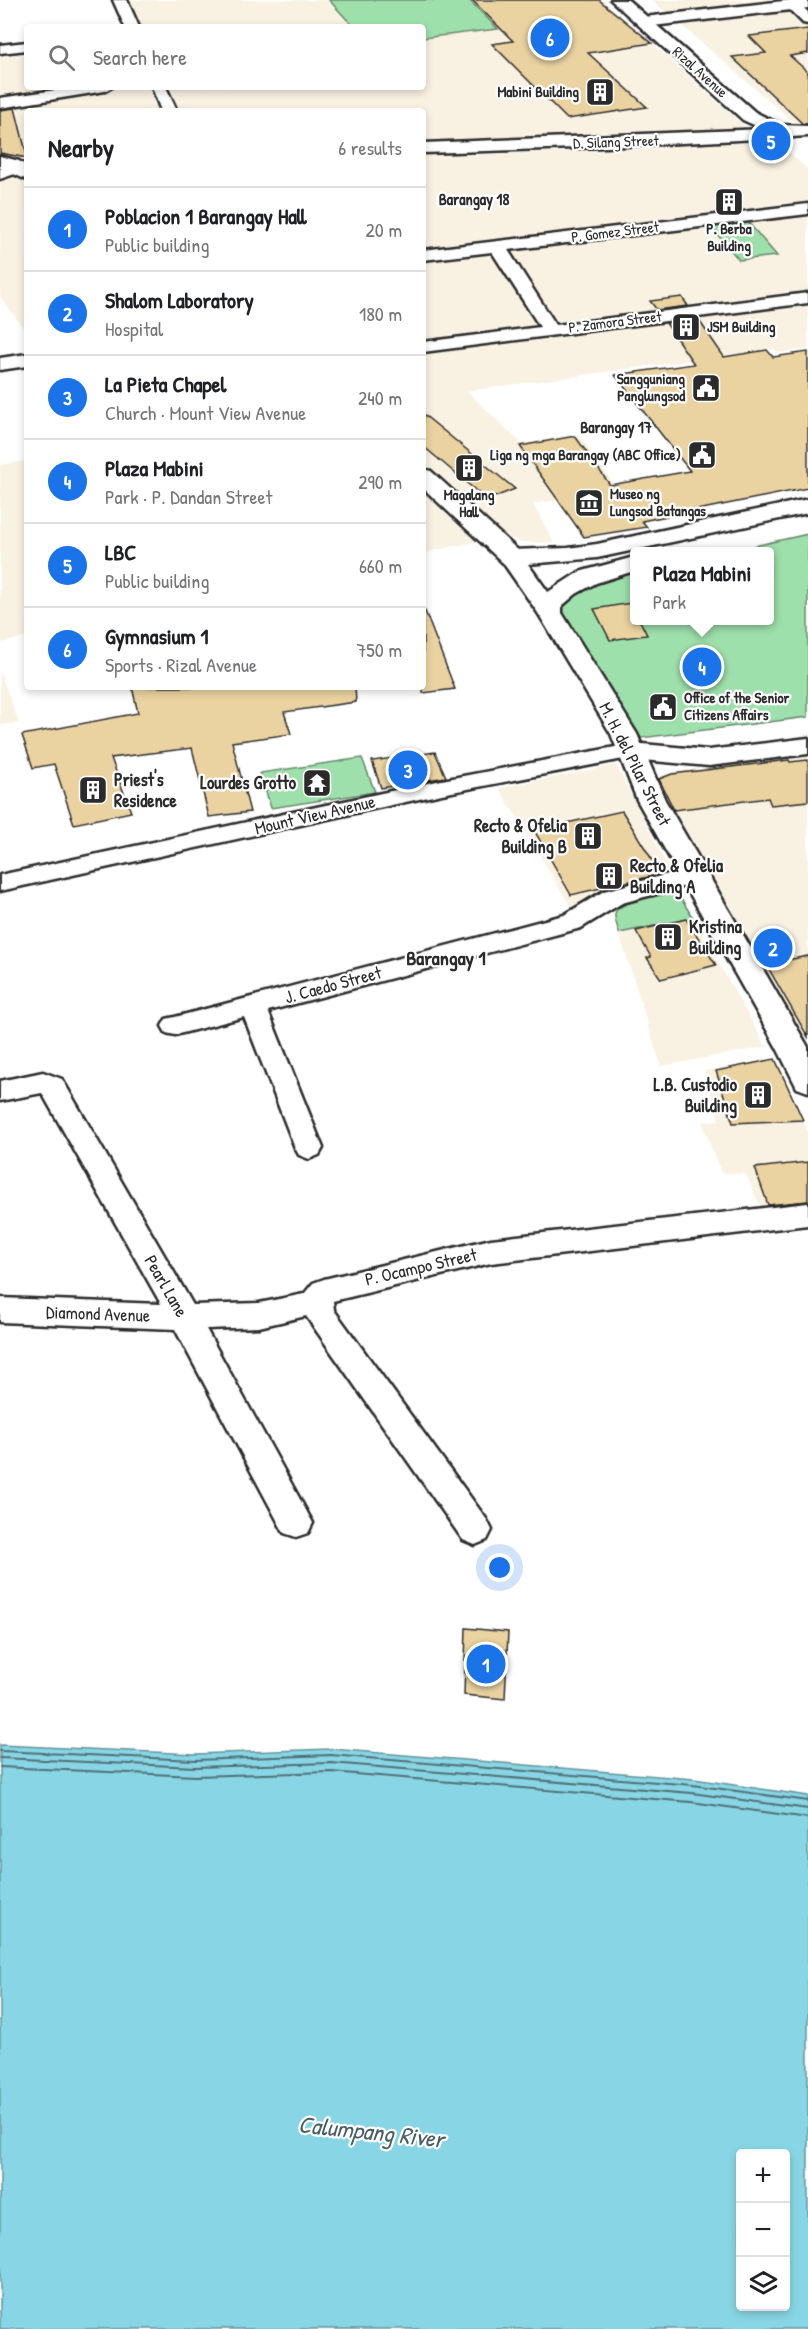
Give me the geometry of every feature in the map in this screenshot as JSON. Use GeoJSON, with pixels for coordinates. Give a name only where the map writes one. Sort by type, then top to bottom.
{"type":"FeatureCollection","features":[{"type":"Feature","properties":{"kind":"main road","name":"Rizal Avenue"},"geometry":{"type":"LineString","coordinates":[[618,0],[652,21]]}},
{"type":"Feature","properties":{"kind":"main road","name":"Rizal Avenue"},"geometry":{"type":"LineString","coordinates":[[636,0],[652,21],[749,116],[765,126],[806,139]]}},
{"type":"Feature","properties":{"kind":"main road"},"geometry":{"type":"LineString","coordinates":[[652,21],[800,4]]}},
{"type":"Feature","properties":{"kind":"main road","name":"D. Silang Street"},"geometry":{"type":"LineString","coordinates":[[426,148],[788,133]]}},
{"type":"Feature","properties":{"kind":"main road"},"geometry":{"type":"LineString","coordinates":[[0,162],[18,170]]}},
{"type":"Feature","properties":{"kind":"main road","name":"M. H. del Pilar Street"},"geometry":{"type":"LineString","coordinates":[[426,479],[511,557],[550,613],[624,734],[651,800],[793,1048],[808,1080]]}},
{"type":"Feature","properties":{"kind":"main road"},"geometry":{"type":"LineString","coordinates":[[511,557],[568,555],[597,551],[808,506]]}},
{"type":"Feature","properties":{"kind":"main road"},"geometry":{"type":"LineString","coordinates":[[715,547],[808,526]]}},
{"type":"Feature","properties":{"kind":"main road"},"geometry":{"type":"LineString","coordinates":[[568,555],[584,579]]}},
{"type":"Feature","properties":{"kind":"main road"},"geometry":{"type":"LineString","coordinates":[[550,613],[549,604],[556,597],[584,579],[630,565]]}},
{"type":"Feature","properties":{"kind":"main road"},"geometry":{"type":"LineString","coordinates":[[631,751],[709,758],[808,746]]}},
{"type":"Feature","properties":{"kind":"street"},"geometry":{"type":"LineString","coordinates":[[120,0],[131,24]]}},
{"type":"Feature","properties":{"kind":"street"},"geometry":{"type":"LineString","coordinates":[[800,4],[808,20]]}},
{"type":"Feature","properties":{"kind":"street"},"geometry":{"type":"LineString","coordinates":[[0,48],[24,46]]}},
{"type":"Feature","properties":{"kind":"street"},"geometry":{"type":"LineString","coordinates":[[0,103],[85,90]]}},
{"type":"Feature","properties":{"kind":"street"},"geometry":{"type":"LineString","coordinates":[[160,90],[169,108]]}},
{"type":"Feature","properties":{"kind":"street","name":"P. Gomez Street"},"geometry":{"type":"LineString","coordinates":[[426,255],[808,209]]}},
{"type":"Feature","properties":{"kind":"street"},"geometry":{"type":"LineString","coordinates":[[496,245],[551,330]]}},
{"type":"Feature","properties":{"kind":"street","name":"P. Zamora Street"},"geometry":{"type":"LineString","coordinates":[[426,347],[808,298]]}},
{"type":"Feature","properties":{"kind":"street"},"geometry":{"type":"LineString","coordinates":[[0,364],[24,360]]}},
{"type":"Feature","properties":{"kind":"street","name":"Mount View Avenue"},"geometry":{"type":"LineString","coordinates":[[0,883],[442,787],[631,751]]}},
{"type":"Feature","properties":{"kind":"street","name":"J. Caedo Street"},"geometry":{"type":"LineString","coordinates":[[175,1026],[572,922],[613,897],[695,875]]}},
{"type":"Feature","properties":{"kind":"street"},"geometry":{"type":"LineString","coordinates":[[253,1006],[309,1148]]}},
{"type":"Feature","properties":{"kind":"street","name":"Pearl Lane"},"geometry":{"type":"LineString","coordinates":[[6,1089],[43,1082],[52,1086],[184,1317],[296,1523]]}},
{"type":"Feature","properties":{"kind":"street","name":"P. Ocampo Street"},"geometry":{"type":"LineString","coordinates":[[475,1530],[320,1313],[317,1298],[324,1290],[491,1251],[808,1214]]}},
{"type":"Feature","properties":{"kind":"street","name":"Diamond Avenue"},"geometry":{"type":"LineString","coordinates":[[0,1310],[184,1317],[259,1315],[302,1305]]}},
{"type":"Feature","properties":{"kind":"shaded area"},"geometry":{"type":"Polygon","coordinates":[[[125,0],[603,0],[746,127],[746,130],[426,143],[426,108],[176,108],[166,90],[426,90],[426,24],[136,24],[125,0]]]}},
{"type":"Feature","properties":{"kind":"shaded area"},"geometry":{"type":"Polygon","coordinates":[[[652,0],[808,0],[669,15],[652,0]]]}},
{"type":"Feature","properties":{"kind":"shaded area"},"geometry":{"type":"Polygon","coordinates":[[[787,10],[808,27],[808,126],[799,127],[679,23],[787,10]]]}},
{"type":"Feature","properties":{"kind":"shaded area"},"geometry":{"type":"Polygon","coordinates":[[[24,47],[24,90],[75,90],[0,101],[0,50],[24,47]]]}},
{"type":"Feature","properties":{"kind":"shaded area"},"geometry":{"type":"Polygon","coordinates":[[[92,90],[154,90],[162,108],[24,108],[24,159],[17,159],[0,155],[0,105],[92,90]]]}},
{"type":"Feature","properties":{"kind":"shaded area"},"geometry":{"type":"Polygon","coordinates":[[[773,137],[808,170],[808,206],[426,250],[426,153],[467,155],[641,149],[773,137]]]}},
{"type":"Feature","properties":{"kind":"shaded area"},"geometry":{"type":"Polygon","coordinates":[[[15,172],[24,179],[24,329],[0,296],[0,177],[15,172]]]}},
{"type":"Feature","properties":{"kind":"shaded area"},"geometry":{"type":"Polygon","coordinates":[[[808,214],[808,292],[555,325],[502,248],[808,214]]]}},
{"type":"Feature","properties":{"kind":"shaded area"},"geometry":{"type":"Polygon","coordinates":[[[494,251],[541,325],[426,340],[426,259],[494,251]]]}},
{"type":"Feature","properties":{"kind":"shaded area"},"geometry":{"type":"Polygon","coordinates":[[[808,303],[808,349],[779,353],[774,349],[467,391],[522,444],[578,434],[617,489],[533,504],[554,543],[520,542],[496,531],[426,464],[426,354],[808,303]]]}},
{"type":"Feature","properties":{"kind":"shaded area"},"geometry":{"type":"Polygon","coordinates":[[[24,461],[24,638],[0,643],[0,465],[24,461]]]}},
{"type":"Feature","properties":{"kind":"shaded area"},"geometry":{"type":"Polygon","coordinates":[[[426,493],[457,524],[478,541],[426,552],[426,493]]]}},
{"type":"Feature","properties":{"kind":"shaded area"},"geometry":{"type":"Polygon","coordinates":[[[0,672],[19,723],[0,725],[0,672]]]}},
{"type":"Feature","properties":{"kind":"shaded area"},"geometry":{"type":"Polygon","coordinates":[[[808,757],[808,1041],[658,787],[659,777],[672,772],[808,757]]]}},
{"type":"Feature","properties":{"kind":"shaded area"},"geometry":{"type":"Polygon","coordinates":[[[616,765],[672,874],[618,887],[572,909],[499,788],[616,765]]]}},
{"type":"Feature","properties":{"kind":"shaded area"},"geometry":{"type":"Polygon","coordinates":[[[693,918],[766,1047],[661,1066],[619,933],[693,918]]]}},
{"type":"Feature","properties":{"kind":"shaded area"},"geometry":{"type":"Polygon","coordinates":[[[777,1059],[808,1132],[808,1204],[762,1210],[746,1174],[721,1173],[702,1122],[719,1120],[704,1071],[777,1059]]]}},
{"type":"Feature","properties":{"kind":"green space"},"geometry":{"type":"Polygon","coordinates":[[[329,0],[469,0],[498,29],[426,38],[426,24],[351,24],[329,0]]]}},
{"type":"Feature","properties":{"kind":"green space"},"geometry":{"type":"Polygon","coordinates":[[[747,221],[777,256],[739,260],[710,226],[747,221]]]}},
{"type":"Feature","properties":{"kind":"green space"},"geometry":{"type":"Polygon","coordinates":[[[808,534],[808,717],[641,738],[565,617],[563,610],[567,597],[593,583],[630,574],[630,625],[774,625],[774,547],[750,547],[808,534]]]}},
{"type":"Feature","properties":{"kind":"green space","name":"Lourdes Grotto"},"geometry":{"type":"Polygon","coordinates":[[[362,758],[375,792],[271,808],[260,773],[362,758]]]}},
{"type":"Feature","properties":{"kind":"green space"},"geometry":{"type":"Polygon","coordinates":[[[677,892],[693,918],[619,933],[615,916],[618,909],[632,902],[677,892]]]}},
{"type":"Feature","properties":{"kind":"water","name":"Calumpang River"},"geometry":{"type":"Polygon","coordinates":[[[0,1745],[195,1754],[331,1749],[694,1779],[808,1796],[808,2329],[0,2329],[0,1745]]]}},
{"type":"Feature","properties":{"kind":"building"},"geometry":{"type":"Polygon","coordinates":[[[472,0],[599,0],[652,43],[588,53],[647,107],[567,119],[492,44],[513,41],[472,0]]]}},
{"type":"Feature","properties":{"kind":"building"},"geometry":{"type":"Polygon","coordinates":[[[808,29],[808,53],[790,56],[808,72],[808,124],[803,124],[732,57],[766,53],[749,36],[808,29]]]}},
{"type":"Feature","properties":{"kind":"building"},"geometry":{"type":"Polygon","coordinates":[[[15,108],[24,144],[24,157],[0,153],[0,110],[15,108]]]}},
{"type":"Feature","properties":{"kind":"building"},"geometry":{"type":"Polygon","coordinates":[[[682,297],[688,306],[657,310],[650,301],[682,297]]]}},
{"type":"Feature","properties":{"kind":"building"},"geometry":{"type":"Polygon","coordinates":[[[698,319],[724,357],[767,350],[773,357],[808,352],[808,488],[642,521],[647,527],[584,537],[520,446],[575,436],[610,485],[690,471],[615,375],[694,364],[666,323],[698,319]]]}},
{"type":"Feature","properties":{"kind":"building","name":"Magalang Hall"},"geometry":{"type":"Polygon","coordinates":[[[426,416],[515,489],[487,500],[426,449],[426,416]]]}},
{"type":"Feature","properties":{"kind":"building"},"geometry":{"type":"Polygon","coordinates":[[[630,603],[630,625],[642,625],[647,635],[610,640],[594,609],[630,603]]]}},
{"type":"Feature","properties":{"kind":"building"},"geometry":{"type":"Polygon","coordinates":[[[426,614],[455,689],[423,693],[423,690],[426,690],[426,614]]]}},
{"type":"Feature","properties":{"kind":"building"},"geometry":{"type":"Polygon","coordinates":[[[133,690],[355,690],[356,702],[284,712],[291,734],[232,742],[250,812],[209,817],[192,748],[111,758],[131,812],[74,824],[54,764],[33,768],[22,735],[138,713],[133,690]]]}},
{"type":"Feature","properties":{"kind":"building"},"geometry":{"type":"Polygon","coordinates":[[[435,752],[446,777],[381,788],[372,761],[435,752]]]}},
{"type":"Feature","properties":{"kind":"building"},"geometry":{"type":"Polygon","coordinates":[[[789,760],[790,762],[808,760],[808,801],[771,805],[768,798],[674,810],[659,779],[672,774],[789,760]]]}},
{"type":"Feature","properties":{"kind":"building"},"geometry":{"type":"Polygon","coordinates":[[[622,811],[661,874],[571,895],[534,830],[622,811]]]}},
{"type":"Feature","properties":{"kind":"building"},"geometry":{"type":"Polygon","coordinates":[[[686,919],[716,965],[661,979],[647,958],[651,957],[636,931],[686,919]]]}},
{"type":"Feature","properties":{"kind":"building"},"geometry":{"type":"Polygon","coordinates":[[[808,956],[808,1037],[766,964],[808,956]]]}},
{"type":"Feature","properties":{"kind":"building","name":"L.B. Custodio Building"},"geometry":{"type":"Polygon","coordinates":[[[775,1059],[803,1120],[733,1123],[716,1071],[775,1059]]]}},
{"type":"Feature","properties":{"kind":"building"},"geometry":{"type":"Polygon","coordinates":[[[808,1162],[808,1201],[768,1205],[755,1168],[808,1162]]]}},
{"type":"Feature","properties":{"kind":"building"},"geometry":{"type":"Polygon","coordinates":[[[466,1628],[508,1632],[505,1699],[464,1695],[466,1628]]]}},
{"type":"Feature","properties":{"kind":"place","name":"Gymnasium 1"},"geometry":{"type":"Point","coordinates":[550,38]}},
{"type":"Feature","properties":{"kind":"place","name":"Mabini Building"},"geometry":{"type":"Point","coordinates":[600,92]}},
{"type":"Feature","properties":{"kind":"place","name":"LBC"},"geometry":{"type":"Point","coordinates":[771,141]}},
{"type":"Feature","properties":{"kind":"place","name":"P. Berba Building"},"geometry":{"type":"Point","coordinates":[729,202]}},
{"type":"Feature","properties":{"kind":"place","name":"JSM Building"},"geometry":{"type":"Point","coordinates":[686,327]}},
{"type":"Feature","properties":{"kind":"place","name":"Sangguniang Panglungsod"},"geometry":{"type":"Point","coordinates":[706,388]}},
{"type":"Feature","properties":{"kind":"place","name":"Liga ng mga Barangay (ABC Office)"},"geometry":{"type":"Point","coordinates":[702,455]}},
{"type":"Feature","properties":{"kind":"place","name":"Magalang Hall"},"geometry":{"type":"Point","coordinates":[469,468]}},
{"type":"Feature","properties":{"kind":"place","name":"Museo ng Lungsod Batangas"},"geometry":{"type":"Point","coordinates":[589,503]}},
{"type":"Feature","properties":{"kind":"place","name":"Plaza Mabini"},"geometry":{"type":"Point","coordinates":[702,667]}},
{"type":"Feature","properties":{"kind":"place","name":"Office of the Senior Citizens Affairs"},"geometry":{"type":"Point","coordinates":[663,707]}},
{"type":"Feature","properties":{"kind":"place","name":"La Pieta Chapel"},"geometry":{"type":"Point","coordinates":[408,770]}},
{"type":"Feature","properties":{"kind":"place","name":"Lourdes Grotto"},"geometry":{"type":"Point","coordinates":[317,783]}},
{"type":"Feature","properties":{"kind":"place","name":"Priest's Residence"},"geometry":{"type":"Point","coordinates":[93,790]}},
{"type":"Feature","properties":{"kind":"place","name":"Recto & Ofelia Building B"},"geometry":{"type":"Point","coordinates":[588,836]}},
{"type":"Feature","properties":{"kind":"place","name":"Recto & Ofelia Building A"},"geometry":{"type":"Point","coordinates":[609,876]}},
{"type":"Feature","properties":{"kind":"place","name":"Kristina Building"},"geometry":{"type":"Point","coordinates":[668,937]}},
{"type":"Feature","properties":{"kind":"place","name":"Shalom Laboratory"},"geometry":{"type":"Point","coordinates":[773,948]}},
{"type":"Feature","properties":{"kind":"place","name":"L.B. Custodio Building"},"geometry":{"type":"Point","coordinates":[758,1095]}},
{"type":"Feature","properties":{"kind":"place","name":"Poblacion 1 Barangay Hall"},"geometry":{"type":"Point","coordinates":[486,1664]}},
{"type":"Feature","properties":{"kind":"district","name":"Barangay 18"},"geometry":{"type":"Point","coordinates":[474,199]}},
{"type":"Feature","properties":{"kind":"district","name":"Barangay 17"},"geometry":{"type":"Point","coordinates":[616,427]}},
{"type":"Feature","properties":{"kind":"district","name":"Barangay 1"},"geometry":{"type":"Point","coordinates":[446,958]}}]}
